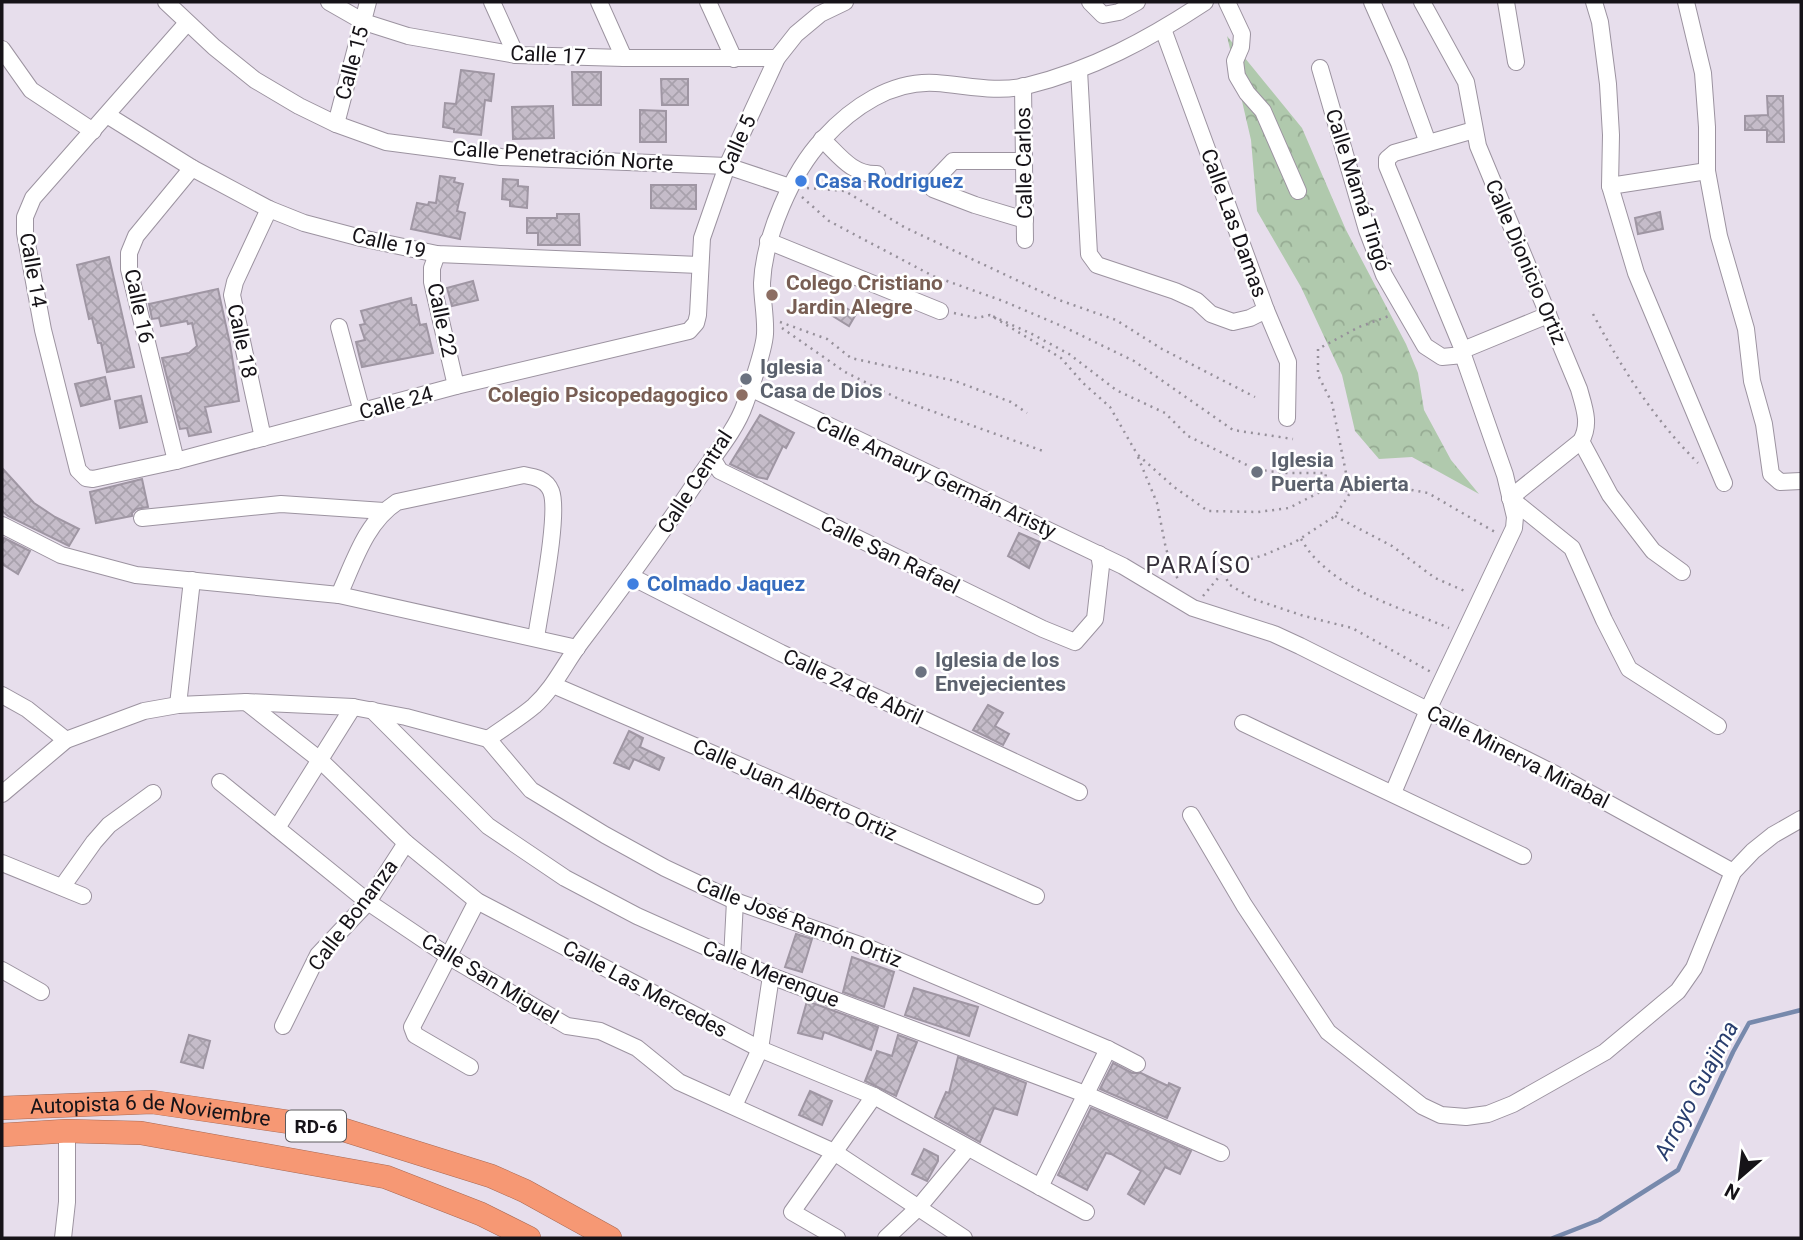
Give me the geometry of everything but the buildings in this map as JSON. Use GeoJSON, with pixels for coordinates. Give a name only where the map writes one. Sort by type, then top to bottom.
{"type":"FeatureCollection","features":[{"type":"Feature","properties":{"kind":"highway","name":"Autopista 6 de Noviembre"},"geometry":{"type":"LineString","coordinates":[[2,1108],[152,1102],[344,1130],[491,1176],[525,1191],[610,1238]]}},
{"type":"Feature","properties":{"kind":"highway","name":"Autopista 6 de Noviembre"},"geometry":{"type":"LineString","coordinates":[[2,1135],[66,1131],[141,1133],[386,1177],[481,1214],[529,1238]]}},
{"type":"Feature","properties":{"kind":"street","name":"Calle Penetración Norte"},"geometry":{"type":"LineString","coordinates":[[166,2],[255,80],[335,124],[386,142],[500,157],[727,166],[790,187]]}},
{"type":"Feature","properties":{"kind":"street","name":"Calle 17"},"geometry":{"type":"LineString","coordinates":[[329,2],[364,22],[408,36],[516,55],[777,58]]}},
{"type":"Feature","properties":{"kind":"street","name":"Calle 15"},"geometry":{"type":"LineString","coordinates":[[335,124],[368,2]]}},
{"type":"Feature","properties":{"kind":"street"},"geometry":{"type":"LineString","coordinates":[[492,2],[516,55]]}},
{"type":"Feature","properties":{"kind":"street"},"geometry":{"type":"LineString","coordinates":[[598,2],[624,58]]}},
{"type":"Feature","properties":{"kind":"street"},"geometry":{"type":"LineString","coordinates":[[708,2],[734,59]]}},
{"type":"Feature","properties":{"kind":"street","name":"Calle 5"},"geometry":{"type":"LineString","coordinates":[[696,323],[702,238],[727,166],[777,58],[818,8],[845,2]]}},
{"type":"Feature","properties":{"kind":"street"},"geometry":{"type":"LineString","coordinates":[[1090,2],[1103,15],[1119,12],[1137,2]]}},
{"type":"Feature","properties":{"kind":"street","name":"Calle Central"},"geometry":{"type":"LineString","coordinates":[[488,739],[534,706],[553,685],[712,458],[744,407],[765,336],[762,281],[768,241],[790,187],[822,139],[865,102],[907,85],[935,83],[976,89],[1023,86],[1079,70],[1113,56],[1205,2]]}},
{"type":"Feature","properties":{"kind":"street"},"geometry":{"type":"LineString","coordinates":[[1227,2],[1242,34],[1241,47],[1235,61],[1237,76],[1247,93],[1263,111],[1298,191]]}},
{"type":"Feature","properties":{"kind":"street"},"geometry":{"type":"LineString","coordinates":[[1372,2],[1399,63],[1428,143]]}},
{"type":"Feature","properties":{"kind":"street","name":"Calle Dionicio Ortiz"},"geometry":{"type":"LineString","coordinates":[[1422,2],[1466,82],[1478,146],[1579,389],[1587,419],[1587,432],[1581,441]]}},
{"type":"Feature","properties":{"kind":"street"},"geometry":{"type":"LineString","coordinates":[[1506,2],[1516,62]]}},
{"type":"Feature","properties":{"kind":"street"},"geometry":{"type":"LineString","coordinates":[[1594,2],[1600,22],[1609,92],[1610,186],[1636,273],[1724,483]]}},
{"type":"Feature","properties":{"kind":"street"},"geometry":{"type":"LineString","coordinates":[[1686,2],[1703,73],[1707,171],[1719,236],[1746,329],[1752,381],[1764,424],[1771,474],[1780,482],[1801,481]]}},
{"type":"Feature","properties":{"kind":"street","name":"Calle 14"},"geometry":{"type":"LineString","coordinates":[[93,479],[86,478],[78,470],[43,330],[24,233],[25,217],[33,198],[187,23]]}},
{"type":"Feature","properties":{"kind":"street","name":"Calle Las Damas"},"geometry":{"type":"LineString","coordinates":[[1163,29],[1265,310],[1288,362],[1287,418]]}},
{"type":"Feature","properties":{"kind":"street"},"geometry":{"type":"LineString","coordinates":[[2,49],[31,90],[93,131]]}},
{"type":"Feature","properties":{"kind":"street","name":"Calle Mamá Tingó"},"geometry":{"type":"LineString","coordinates":[[1320,68],[1367,230],[1384,275],[1425,346],[1434,353],[1451,357],[1463,352]]}},
{"type":"Feature","properties":{"kind":"street"},"geometry":{"type":"LineString","coordinates":[[1079,70],[1089,254],[1097,265],[1175,291],[1197,301],[1211,314],[1234,322],[1265,310]]}},
{"type":"Feature","properties":{"kind":"street","name":"Calle Carlos"},"geometry":{"type":"LineString","coordinates":[[1023,86],[1025,240]]}},
{"type":"Feature","properties":{"kind":"street","name":"Calle 19"},"geometry":{"type":"LineString","coordinates":[[107,114],[192,168],[269,209],[304,223],[437,254],[699,265]]}},
{"type":"Feature","properties":{"kind":"street"},"geometry":{"type":"LineString","coordinates":[[1393,793],[1428,710],[1514,528],[1515,517],[1505,475],[1463,352],[1387,166],[1387,159],[1394,153],[1474,130]]}},
{"type":"Feature","properties":{"kind":"street"},"geometry":{"type":"LineString","coordinates":[[822,139],[855,170],[865,174],[877,174]]}},
{"type":"Feature","properties":{"kind":"street"},"geometry":{"type":"LineString","coordinates":[[1024,161],[953,161],[931,184],[933,189],[1025,220]]}},
{"type":"Feature","properties":{"kind":"street","name":"Calle 16"},"geometry":{"type":"LineString","coordinates":[[176,461],[129,269],[130,253],[136,236],[192,168]]}},
{"type":"Feature","properties":{"kind":"street"},"geometry":{"type":"LineString","coordinates":[[1610,186],[1707,171]]}},
{"type":"Feature","properties":{"kind":"street","name":"Calle 18"},"geometry":{"type":"LineString","coordinates":[[263,438],[232,295],[235,282],[269,209]]}},
{"type":"Feature","properties":{"kind":"street"},"geometry":{"type":"LineString","coordinates":[[768,241],[940,311]]}},
{"type":"Feature","properties":{"kind":"street","name":"Calle 22"},"geometry":{"type":"LineString","coordinates":[[437,254],[432,268],[432,282],[456,387]]}},
{"type":"Feature","properties":{"kind":"street"},"geometry":{"type":"LineString","coordinates":[[1463,352],[1548,315]]}},
{"type":"Feature","properties":{"kind":"street","name":"Calle 24"},"geometry":{"type":"LineString","coordinates":[[93,479],[176,461],[456,387],[676,335],[689,331],[696,323]]}},
{"type":"Feature","properties":{"kind":"street"},"geometry":{"type":"LineString","coordinates":[[339,327],[362,412]]}},
{"type":"Feature","properties":{"kind":"street","name":"Calle Amaury Germán Aristy"},"geometry":{"type":"LineString","coordinates":[[750,388],[1099,554],[1193,608]]}},
{"type":"Feature","properties":{"kind":"street"},"geometry":{"type":"LineString","coordinates":[[1510,498],[1581,441],[1610,495],[1624,514],[1653,551],[1682,572]]}},
{"type":"Feature","properties":{"kind":"street","name":"Calle San Rafael"},"geometry":{"type":"LineString","coordinates":[[712,458],[720,471],[1043,629],[1075,642],[1095,619],[1101,566],[1099,554]]}},
{"type":"Feature","properties":{"kind":"street"},"geometry":{"type":"LineString","coordinates":[[338,594],[366,536],[384,511],[397,502],[524,475],[545,482],[552,492],[553,523],[536,638]]}},
{"type":"Feature","properties":{"kind":"street"},"geometry":{"type":"LineString","coordinates":[[1510,498],[1572,548],[1629,670],[1718,726]]}},
{"type":"Feature","properties":{"kind":"street"},"geometry":{"type":"LineString","coordinates":[[142,519],[281,504],[384,511]]}},
{"type":"Feature","properties":{"kind":"street"},"geometry":{"type":"LineString","coordinates":[[2,525],[61,555],[136,575],[338,594],[577,648]]}},
{"type":"Feature","properties":{"kind":"street","name":"Calle 24 de Abril"},"geometry":{"type":"LineString","coordinates":[[630,576],[781,653],[1079,792]]}},
{"type":"Feature","properties":{"kind":"street"},"geometry":{"type":"LineString","coordinates":[[178,705],[192,580]]}},
{"type":"Feature","properties":{"kind":"street","name":"Calle Minerva Mirabal"},"geometry":{"type":"LineString","coordinates":[[1193,608],[1300,646],[1553,773],[1733,872]]}},
{"type":"Feature","properties":{"kind":"street","name":"Calle Juan Alberto Ortiz"},"geometry":{"type":"LineString","coordinates":[[553,685],[1036,896]]}},
{"type":"Feature","properties":{"kind":"street"},"geometry":{"type":"LineString","coordinates":[[2,695],[27,709],[66,740]]}},
{"type":"Feature","properties":{"kind":"street"},"geometry":{"type":"LineString","coordinates":[[2,794],[66,740],[144,711],[178,705],[246,702],[353,707],[488,739]]}},
{"type":"Feature","properties":{"kind":"street","name":"Calle Las Mercedes"},"geometry":{"type":"LineString","coordinates":[[246,702],[320,760],[406,843],[477,901],[761,1049],[874,1096],[1086,1212]]}},
{"type":"Feature","properties":{"kind":"street"},"geometry":{"type":"LineString","coordinates":[[277,828],[353,707]]}},
{"type":"Feature","properties":{"kind":"street","name":"Calle Merengue"},"geometry":{"type":"LineString","coordinates":[[372,710],[488,826],[565,878],[636,916],[771,976],[1085,1094],[1221,1153]]}},
{"type":"Feature","properties":{"kind":"street"},"geometry":{"type":"LineString","coordinates":[[1243,723],[1523,856]]}},
{"type":"Feature","properties":{"kind":"street","name":"Calle José Ramón Ortiz"},"geometry":{"type":"LineString","coordinates":[[488,739],[531,790],[605,835],[736,901],[874,950],[1108,1049],[1137,1064]]}},
{"type":"Feature","properties":{"kind":"street","name":"Calle San Miguel"},"geometry":{"type":"LineString","coordinates":[[220,782],[368,902],[448,956],[567,1026],[600,1031],[637,1048],[679,1082],[834,1152],[964,1238]]}},
{"type":"Feature","properties":{"kind":"street"},"geometry":{"type":"LineString","coordinates":[[62,887],[109,825],[153,793]]}},
{"type":"Feature","properties":{"kind":"street"},"geometry":{"type":"LineString","coordinates":[[1191,815],[1244,905],[1328,1032],[1422,1106],[1441,1115],[1466,1117],[1488,1114],[1513,1104],[1605,1052],[1678,991],[1693,968],[1733,872],[1773,835],[1801,819]]}},
{"type":"Feature","properties":{"kind":"street","name":"Calle Bonanza"},"geometry":{"type":"LineString","coordinates":[[283,1026],[318,955],[368,902],[406,843]]}},
{"type":"Feature","properties":{"kind":"street"},"geometry":{"type":"LineString","coordinates":[[2,863],[83,897]]}},
{"type":"Feature","properties":{"kind":"street"},"geometry":{"type":"LineString","coordinates":[[470,1067],[415,1035],[412,1027],[477,901]]}},
{"type":"Feature","properties":{"kind":"street"},"geometry":{"type":"LineString","coordinates":[[732,959],[736,901]]}},
{"type":"Feature","properties":{"kind":"street"},"geometry":{"type":"LineString","coordinates":[[2,970],[41,992]]}},
{"type":"Feature","properties":{"kind":"street"},"geometry":{"type":"LineString","coordinates":[[734,1106],[761,1049],[771,976]]}},
{"type":"Feature","properties":{"kind":"street"},"geometry":{"type":"LineString","coordinates":[[1040,1187],[1108,1049]]}},
{"type":"Feature","properties":{"kind":"street"},"geometry":{"type":"LineString","coordinates":[[837,1238],[792,1212],[874,1096]]}},
{"type":"Feature","properties":{"kind":"street"},"geometry":{"type":"LineString","coordinates":[[63,1238],[67,1202],[66,1131]]}},
{"type":"Feature","properties":{"kind":"street"},"geometry":{"type":"LineString","coordinates":[[886,1238],[918,1208],[968,1148]]}},
{"type":"Feature","properties":{"kind":"path"},"geometry":{"type":"LineString","coordinates":[[790,187],[845,191],[916,232],[1059,300],[1116,320],[1163,349],[1255,397]]}},
{"type":"Feature","properties":{"kind":"path"},"geometry":{"type":"LineString","coordinates":[[790,187],[830,221],[933,276],[1003,301],[1094,341],[1134,362],[1233,430],[1293,439]]}},
{"type":"Feature","properties":{"kind":"path"},"geometry":{"type":"LineString","coordinates":[[940,311],[977,318],[990,315],[1032,334],[1069,354],[1116,390],[1165,413],[1188,436],[1255,469],[1283,473],[1326,473],[1324,490],[1289,508],[1258,512],[1208,510],[1174,487],[1137,454]]}},
{"type":"Feature","properties":{"kind":"path"},"geometry":{"type":"LineString","coordinates":[[1593,314],[1638,391],[1668,431],[1715,480],[1724,483]]}},
{"type":"Feature","properties":{"kind":"path"},"geometry":{"type":"LineString","coordinates":[[990,315],[1061,358],[1083,383],[1110,407],[1137,454],[1157,503],[1166,549],[1186,600],[1193,608],[1228,566],[1264,555],[1300,538],[1335,516],[1350,493],[1332,403],[1318,375],[1318,349],[1359,327],[1390,316],[1406,315]]}},
{"type":"Feature","properties":{"kind":"path"},"geometry":{"type":"LineString","coordinates":[[764,317],[827,339],[851,358],[955,382],[1012,402],[1027,412]]}},
{"type":"Feature","properties":{"kind":"path"},"geometry":{"type":"LineString","coordinates":[[764,317],[845,372],[901,400],[1043,451]]}},
{"type":"Feature","properties":{"kind":"path"},"geometry":{"type":"LineString","coordinates":[[1325,478],[1350,493]]}},
{"type":"Feature","properties":{"kind":"path"},"geometry":{"type":"LineString","coordinates":[[1349,485],[1385,485],[1428,493],[1508,539]]}},
{"type":"Feature","properties":{"kind":"path"},"geometry":{"type":"LineString","coordinates":[[1335,516],[1392,546],[1435,578],[1480,598]]}},
{"type":"Feature","properties":{"kind":"path"},"geometry":{"type":"LineString","coordinates":[[1300,538],[1316,560],[1335,576],[1399,609],[1464,635]]}},
{"type":"Feature","properties":{"kind":"path"},"geometry":{"type":"LineString","coordinates":[[1223,572],[1230,585],[1253,599],[1352,628],[1443,678]]}},
{"type":"Feature","properties":{"kind":"green space"},"geometry":{"type":"Polygon","coordinates":[[[1227,36],[1302,128],[1346,230],[1406,344],[1418,373],[1424,410],[1451,460],[1479,494],[1412,457],[1379,459],[1355,431],[1342,375],[1301,287],[1257,211],[1251,140],[1227,36]]]}},
{"type":"Feature","properties":{"kind":"waterway","name":"Arroyo Guajima"},"geometry":{"type":"LineString","coordinates":[[1553,1238],[1599,1220],[1678,1170],[1749,1023],[1801,1010]]}},
{"type":"Feature","properties":{"kind":"place","name":"Casa Rodriguez"},"geometry":{"type":"Point","coordinates":[801,181]}},
{"type":"Feature","properties":{"kind":"place","name":"Colego Cristiano Jardin Alegre"},"geometry":{"type":"Point","coordinates":[772,295]}},
{"type":"Feature","properties":{"kind":"place","name":"Iglesia Casa de Dios"},"geometry":{"type":"Point","coordinates":[746,379]}},
{"type":"Feature","properties":{"kind":"place","name":"Colegio Psicopedagogico"},"geometry":{"type":"Point","coordinates":[742,395]}},
{"type":"Feature","properties":{"kind":"place","name":"Iglesia Puerta Abierta"},"geometry":{"type":"Point","coordinates":[1257,472]}},
{"type":"Feature","properties":{"kind":"place","name":"Colmado Jaquez"},"geometry":{"type":"Point","coordinates":[633,584]}},
{"type":"Feature","properties":{"kind":"place","name":"Iglesia de los Envejecientes"},"geometry":{"type":"Point","coordinates":[921,672]}},
{"type":"Feature","properties":{"kind":"district","name":"PARAÍSO"},"geometry":{"type":"Point","coordinates":[1199,565]}}]}
